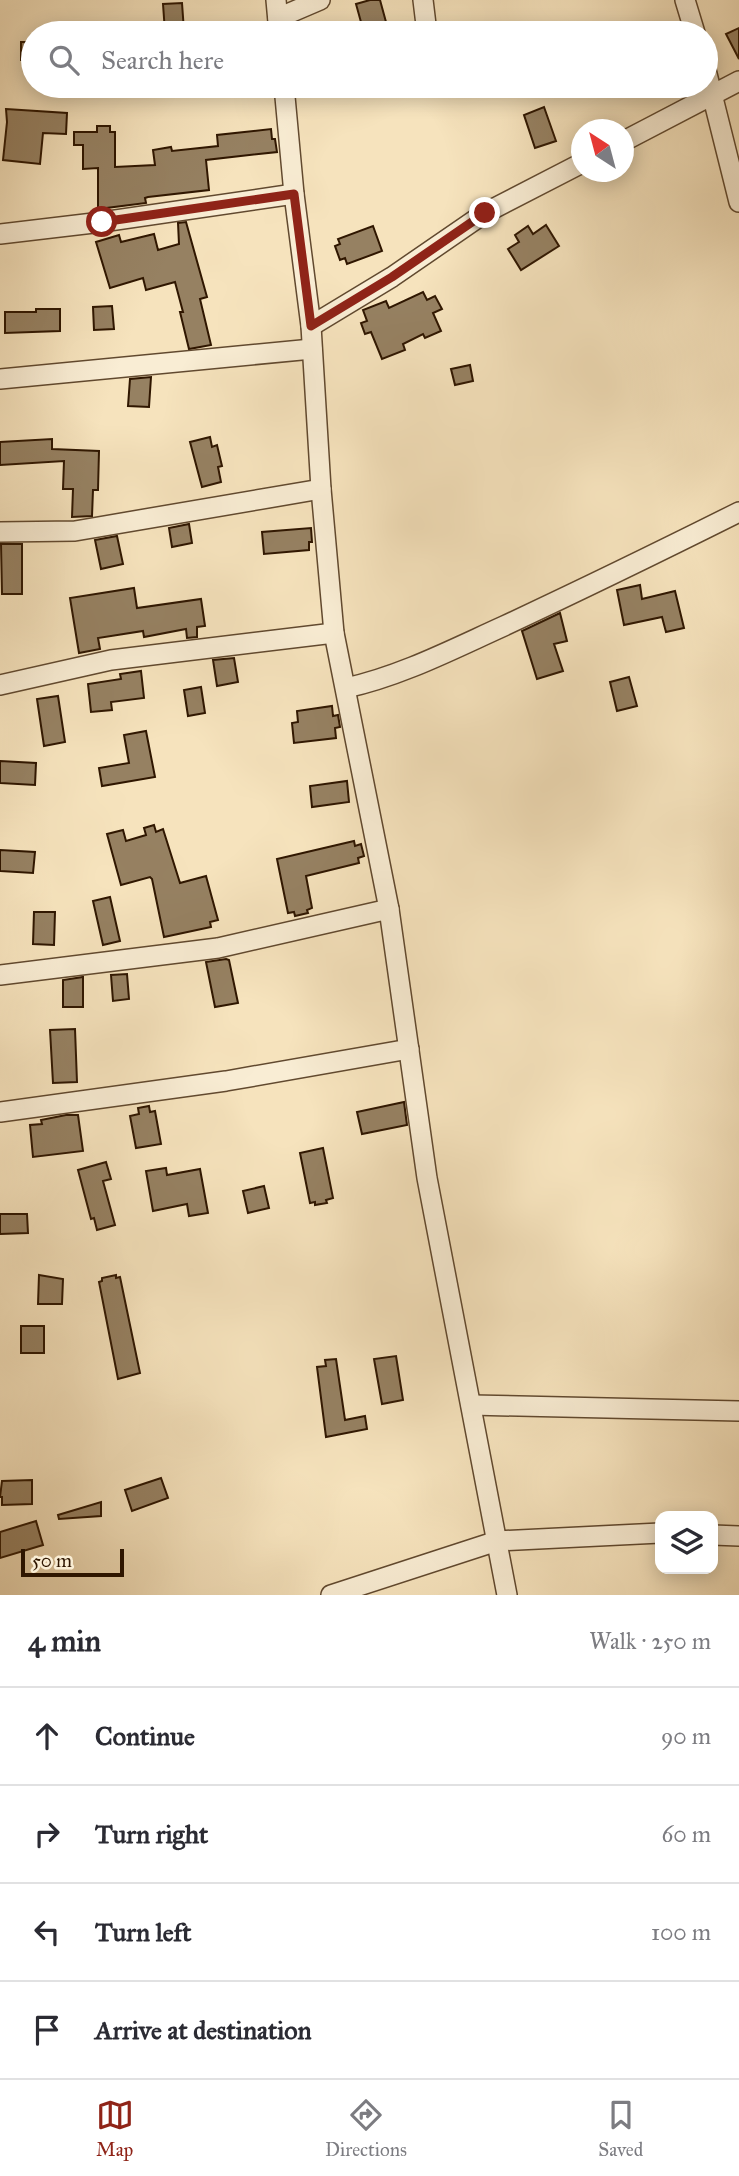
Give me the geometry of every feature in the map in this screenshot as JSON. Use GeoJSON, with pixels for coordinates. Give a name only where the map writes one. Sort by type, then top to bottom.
{"type":"FeatureCollection","features":[{"type":"Feature","properties":{"kind":"street"},"geometry":{"type":"LineString","coordinates":[[277,17],[320,0]]}},
{"type":"Feature","properties":{"kind":"street"},"geometry":{"type":"LineString","coordinates":[[423,0],[426,21]]}},
{"type":"Feature","properties":{"kind":"street"},"geometry":{"type":"LineString","coordinates":[[685,0],[691,21]]}},
{"type":"Feature","properties":{"kind":"street"},"geometry":{"type":"LineString","coordinates":[[718,91],[739,80]]}},
{"type":"Feature","properties":{"kind":"street"},"geometry":{"type":"LineString","coordinates":[[285,98],[311,326],[321,489],[334,634],[389,909],[427,1178],[507,1595]]}},
{"type":"Feature","properties":{"kind":"street"},"geometry":{"type":"LineString","coordinates":[[634,136],[705,98]]}},
{"type":"Feature","properties":{"kind":"street"},"geometry":{"type":"LineString","coordinates":[[714,98],[739,202]]}},
{"type":"Feature","properties":{"kind":"street"},"geometry":{"type":"LineString","coordinates":[[311,326],[392,277],[485,213],[571,169]]}},
{"type":"Feature","properties":{"kind":"street"},"geometry":{"type":"LineString","coordinates":[[0,234],[294,194]]}},
{"type":"Feature","properties":{"kind":"street"},"geometry":{"type":"LineString","coordinates":[[0,379],[312,349]]}},
{"type":"Feature","properties":{"kind":"street"},"geometry":{"type":"LineString","coordinates":[[0,531],[75,531],[321,489]]}},
{"type":"Feature","properties":{"kind":"street"},"geometry":{"type":"LineString","coordinates":[[346,688],[370,683],[428,660],[652,556],[739,512]]}},
{"type":"Feature","properties":{"kind":"street"},"geometry":{"type":"LineString","coordinates":[[0,685],[111,660],[334,634]]}},
{"type":"Feature","properties":{"kind":"street"},"geometry":{"type":"LineString","coordinates":[[0,975],[218,948],[389,909]]}},
{"type":"Feature","properties":{"kind":"street"},"geometry":{"type":"LineString","coordinates":[[0,1112],[226,1081],[409,1049]]}},
{"type":"Feature","properties":{"kind":"street"},"geometry":{"type":"LineString","coordinates":[[471,1405],[739,1411]]}},
{"type":"Feature","properties":{"kind":"street"},"geometry":{"type":"LineString","coordinates":[[331,1595],[497,1541],[655,1533]]}},
{"type":"Feature","properties":{"kind":"street"},"geometry":{"type":"LineString","coordinates":[[718,1535],[739,1536]]}},
{"type":"Feature","properties":{"kind":"building"},"geometry":{"type":"Polygon","coordinates":[[[380,0],[386,21],[361,21],[356,4],[380,0]]]}},
{"type":"Feature","properties":{"kind":"building"},"geometry":{"type":"Polygon","coordinates":[[[182,3],[183,21],[164,21],[163,4],[182,3]]]}},
{"type":"Feature","properties":{"kind":"building"},"geometry":{"type":"Polygon","coordinates":[[[739,28],[739,59],[726,34],[739,28]]]}},
{"type":"Feature","properties":{"kind":"building"},"geometry":{"type":"Polygon","coordinates":[[[544,107],[556,141],[535,148],[524,115],[544,107]]]}},
{"type":"Feature","properties":{"kind":"building"},"geometry":{"type":"Polygon","coordinates":[[[6,109],[67,113],[66,134],[43,133],[40,164],[3,160],[6,109]]]}},
{"type":"Feature","properties":{"kind":"building"},"geometry":{"type":"Polygon","coordinates":[[[97,126],[110,126],[110,132],[115,132],[115,167],[155,165],[153,150],[171,147],[172,151],[218,146],[217,135],[271,129],[277,152],[206,160],[209,190],[148,197],[145,198],[146,203],[98,209],[98,168],[83,169],[83,145],[74,145],[74,132],[97,132],[97,126]]]}},
{"type":"Feature","properties":{"kind":"building"},"geometry":{"type":"Polygon","coordinates":[[[186,222],[207,297],[200,299],[211,345],[189,349],[175,282],[146,290],[143,278],[110,288],[96,242],[119,235],[121,242],[154,234],[158,250],[179,244],[178,223],[186,222]]]}},
{"type":"Feature","properties":{"kind":"building"},"geometry":{"type":"Polygon","coordinates":[[[546,225],[559,246],[521,270],[508,249],[519,242],[515,235],[528,226],[533,234],[546,225]]]}},
{"type":"Feature","properties":{"kind":"building"},"geometry":{"type":"Polygon","coordinates":[[[373,226],[382,251],[347,264],[345,258],[340,260],[335,246],[340,244],[338,239],[373,226]]]}},
{"type":"Feature","properties":{"kind":"building"},"geometry":{"type":"Polygon","coordinates":[[[423,292],[427,300],[435,296],[442,309],[433,313],[441,331],[425,338],[423,334],[403,344],[405,350],[382,359],[371,332],[365,334],[361,323],[367,321],[363,310],[386,301],[389,308],[423,292]]]}},
{"type":"Feature","properties":{"kind":"building"},"geometry":{"type":"Polygon","coordinates":[[[112,306],[114,329],[94,330],[93,307],[112,306]]]}},
{"type":"Feature","properties":{"kind":"building"},"geometry":{"type":"Polygon","coordinates":[[[36,309],[60,309],[60,331],[5,333],[5,312],[36,312],[36,309]]]}},
{"type":"Feature","properties":{"kind":"building"},"geometry":{"type":"Polygon","coordinates":[[[470,365],[473,381],[455,385],[451,369],[470,365]]]}},
{"type":"Feature","properties":{"kind":"building"},"geometry":{"type":"Polygon","coordinates":[[[151,377],[149,407],[128,406],[130,379],[151,377]]]}},
{"type":"Feature","properties":{"kind":"building"},"geometry":{"type":"Polygon","coordinates":[[[210,437],[212,447],[217,445],[222,466],[218,467],[221,482],[202,487],[190,442],[210,437]]]}},
{"type":"Feature","properties":{"kind":"building"},"geometry":{"type":"Polygon","coordinates":[[[52,439],[52,449],[99,451],[98,490],[93,490],[92,516],[72,517],[73,489],[63,489],[64,461],[0,465],[0,442],[52,439]]]}},
{"type":"Feature","properties":{"kind":"building"},"geometry":{"type":"Polygon","coordinates":[[[189,524],[192,543],[172,547],[169,528],[189,524]]]}},
{"type":"Feature","properties":{"kind":"building"},"geometry":{"type":"Polygon","coordinates":[[[311,528],[312,542],[309,542],[309,550],[264,554],[262,532],[311,528]]]}},
{"type":"Feature","properties":{"kind":"building"},"geometry":{"type":"Polygon","coordinates":[[[117,536],[123,564],[101,569],[95,540],[117,536]]]}},
{"type":"Feature","properties":{"kind":"building"},"geometry":{"type":"Polygon","coordinates":[[[1,544],[22,544],[22,594],[2,594],[1,544]]]}},
{"type":"Feature","properties":{"kind":"building"},"geometry":{"type":"Polygon","coordinates":[[[640,585],[642,599],[675,591],[684,628],[666,632],[662,617],[624,625],[617,590],[640,585]]]}},
{"type":"Feature","properties":{"kind":"building"},"geometry":{"type":"Polygon","coordinates":[[[134,588],[137,608],[201,599],[205,626],[197,627],[197,637],[187,638],[186,629],[144,637],[143,631],[98,638],[100,649],[79,653],[70,598],[134,588]]]}},
{"type":"Feature","properties":{"kind":"building"},"geometry":{"type":"Polygon","coordinates":[[[560,613],[567,641],[554,644],[563,671],[537,679],[522,631],[560,613]]]}},
{"type":"Feature","properties":{"kind":"building"},"geometry":{"type":"Polygon","coordinates":[[[234,658],[238,682],[217,686],[213,660],[234,658]]]}},
{"type":"Feature","properties":{"kind":"building"},"geometry":{"type":"Polygon","coordinates":[[[141,671],[144,698],[111,702],[112,710],[91,712],[88,684],[121,679],[120,674],[141,671]]]}},
{"type":"Feature","properties":{"kind":"building"},"geometry":{"type":"Polygon","coordinates":[[[629,677],[637,706],[617,711],[610,682],[629,677]]]}},
{"type":"Feature","properties":{"kind":"building"},"geometry":{"type":"Polygon","coordinates":[[[201,687],[205,713],[188,716],[184,690],[201,687]]]}},
{"type":"Feature","properties":{"kind":"building"},"geometry":{"type":"Polygon","coordinates":[[[58,696],[65,742],[44,746],[37,699],[58,696]]]}},
{"type":"Feature","properties":{"kind":"building"},"geometry":{"type":"Polygon","coordinates":[[[332,706],[333,716],[338,715],[340,727],[335,728],[336,738],[294,743],[292,723],[298,722],[297,711],[332,706]]]}},
{"type":"Feature","properties":{"kind":"building"},"geometry":{"type":"Polygon","coordinates":[[[146,731],[155,777],[102,786],[99,768],[129,763],[124,735],[146,731]]]}},
{"type":"Feature","properties":{"kind":"building"},"geometry":{"type":"Polygon","coordinates":[[[0,761],[36,763],[35,785],[0,783],[0,761]]]}},
{"type":"Feature","properties":{"kind":"building"},"geometry":{"type":"Polygon","coordinates":[[[347,781],[349,802],[312,807],[310,786],[347,781]]]}},
{"type":"Feature","properties":{"kind":"building"},"geometry":{"type":"Polygon","coordinates":[[[154,825],[156,832],[163,829],[180,883],[206,876],[218,920],[210,922],[211,927],[164,937],[152,879],[150,877],[121,885],[107,834],[123,830],[126,841],[146,835],[144,828],[154,825]]]}},
{"type":"Feature","properties":{"kind":"building"},"geometry":{"type":"Polygon","coordinates":[[[354,841],[355,846],[361,844],[364,856],[358,858],[359,863],[306,876],[312,908],[307,910],[308,913],[295,916],[294,912],[288,913],[277,859],[354,841]]]}},
{"type":"Feature","properties":{"kind":"building"},"geometry":{"type":"Polygon","coordinates":[[[0,850],[35,852],[33,873],[0,871],[0,850]]]}},
{"type":"Feature","properties":{"kind":"building"},"geometry":{"type":"Polygon","coordinates":[[[110,897],[120,941],[103,945],[93,901],[110,897]]]}},
{"type":"Feature","properties":{"kind":"building"},"geometry":{"type":"Polygon","coordinates":[[[34,912],[55,912],[54,945],[33,944],[34,912]]]}},
{"type":"Feature","properties":{"kind":"building"},"geometry":{"type":"Polygon","coordinates":[[[229,960],[238,1003],[215,1007],[206,962],[229,960]]]}},
{"type":"Feature","properties":{"kind":"building"},"geometry":{"type":"Polygon","coordinates":[[[127,974],[129,999],[113,1001],[111,975],[127,974]]]}},
{"type":"Feature","properties":{"kind":"building"},"geometry":{"type":"Polygon","coordinates":[[[83,977],[83,1007],[63,1007],[63,980],[83,977]]]}},
{"type":"Feature","properties":{"kind":"building"},"geometry":{"type":"Polygon","coordinates":[[[75,1029],[77,1082],[53,1083],[50,1030],[75,1029]]]}},
{"type":"Feature","properties":{"kind":"building"},"geometry":{"type":"Polygon","coordinates":[[[404,1102],[407,1125],[362,1134],[357,1112],[404,1102]]]}},
{"type":"Feature","properties":{"kind":"building"},"geometry":{"type":"Polygon","coordinates":[[[149,1106],[150,1112],[155,1111],[161,1144],[136,1148],[130,1116],[139,1114],[138,1108],[149,1106]]]}},
{"type":"Feature","properties":{"kind":"building"},"geometry":{"type":"Polygon","coordinates":[[[78,1115],[83,1151],[33,1157],[30,1125],[42,1124],[41,1120],[78,1115]]]}},
{"type":"Feature","properties":{"kind":"building"},"geometry":{"type":"Polygon","coordinates":[[[323,1148],[333,1198],[326,1200],[327,1203],[315,1205],[315,1202],[310,1203],[300,1153],[323,1148]]]}},
{"type":"Feature","properties":{"kind":"building"},"geometry":{"type":"Polygon","coordinates":[[[106,1162],[111,1179],[103,1181],[115,1225],[97,1230],[94,1218],[91,1219],[78,1170],[106,1162]]]}},
{"type":"Feature","properties":{"kind":"building"},"geometry":{"type":"Polygon","coordinates":[[[166,1168],[167,1175],[200,1169],[208,1213],[189,1216],[187,1204],[153,1211],[146,1171],[166,1168]]]}},
{"type":"Feature","properties":{"kind":"building"},"geometry":{"type":"Polygon","coordinates":[[[264,1186],[269,1208],[248,1213],[243,1191],[264,1186]]]}},
{"type":"Feature","properties":{"kind":"building"},"geometry":{"type":"Polygon","coordinates":[[[0,1214],[27,1214],[28,1233],[0,1234],[0,1214]]]}},
{"type":"Feature","properties":{"kind":"building"},"geometry":{"type":"Polygon","coordinates":[[[39,1275],[63,1279],[62,1304],[38,1304],[39,1275]]]}},
{"type":"Feature","properties":{"kind":"building"},"geometry":{"type":"Polygon","coordinates":[[[116,1275],[116,1278],[120,1277],[140,1373],[118,1379],[99,1282],[102,1278],[116,1275]]]}},
{"type":"Feature","properties":{"kind":"building"},"geometry":{"type":"Polygon","coordinates":[[[21,1326],[44,1326],[44,1353],[21,1353],[21,1326]]]}},
{"type":"Feature","properties":{"kind":"building"},"geometry":{"type":"Polygon","coordinates":[[[396,1356],[403,1400],[382,1404],[374,1359],[396,1356]]]}},
{"type":"Feature","properties":{"kind":"building"},"geometry":{"type":"Polygon","coordinates":[[[336,1359],[345,1420],[365,1416],[367,1429],[326,1437],[317,1367],[326,1366],[325,1360],[336,1359]]]}},
{"type":"Feature","properties":{"kind":"building"},"geometry":{"type":"Polygon","coordinates":[[[161,1478],[168,1498],[132,1511],[125,1490],[161,1478]]]}},
{"type":"Feature","properties":{"kind":"building"},"geometry":{"type":"Polygon","coordinates":[[[32,1480],[32,1504],[2,1505],[2,1481],[32,1480]]]}},
{"type":"Feature","properties":{"kind":"building"},"geometry":{"type":"Polygon","coordinates":[[[101,1502],[101,1516],[59,1519],[58,1515],[101,1502]]]}},
{"type":"Feature","properties":{"kind":"building"},"geometry":{"type":"Polygon","coordinates":[[[36,1521],[43,1545],[0,1558],[0,1532],[36,1521]]]}},
{"type":"Feature","properties":{"kind":"route"},"geometry":{"type":"LineString","coordinates":[[102,222],[294,194],[311,326],[392,277],[485,213]]}}]}
